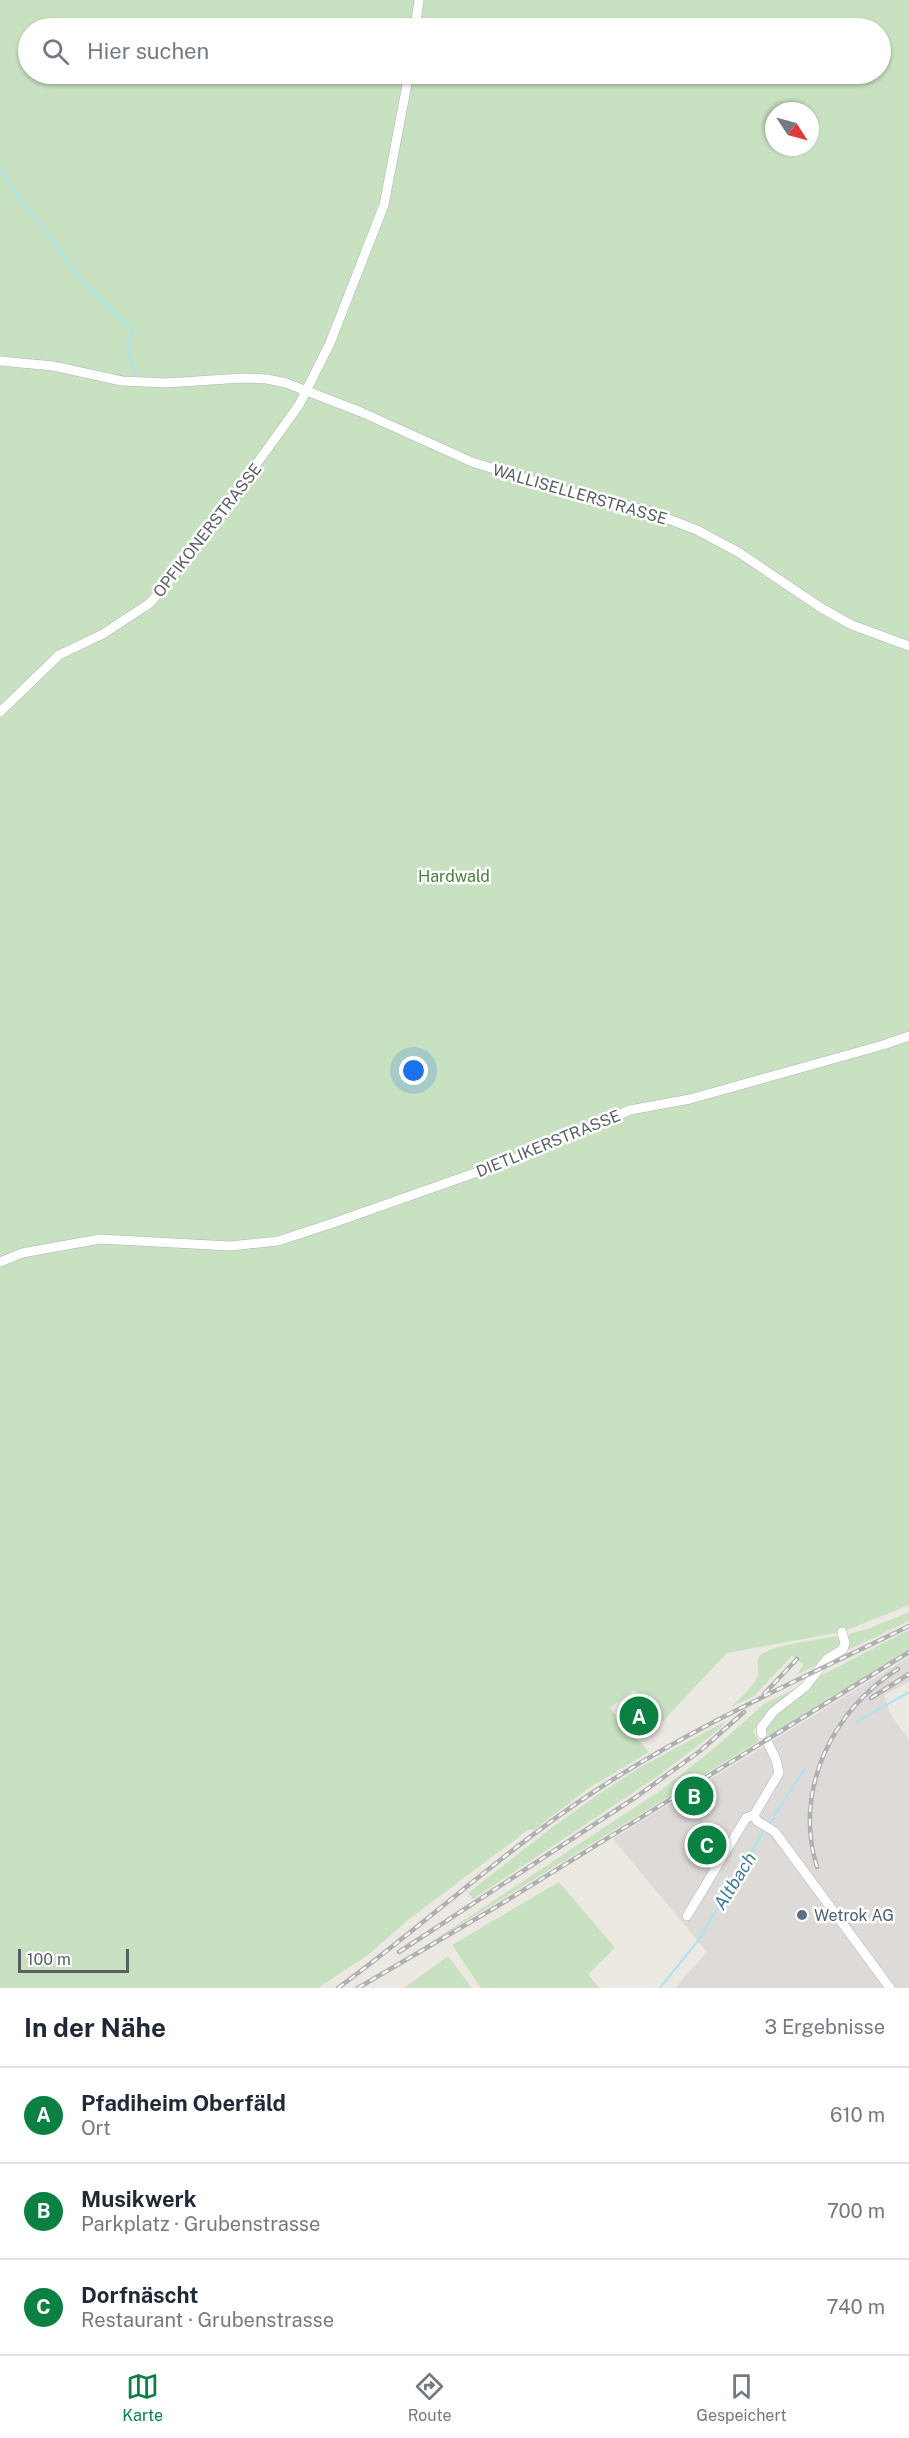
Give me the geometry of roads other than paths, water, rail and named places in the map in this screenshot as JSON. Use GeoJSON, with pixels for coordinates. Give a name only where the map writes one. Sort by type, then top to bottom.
{"type":"FeatureCollection","features":[{"type":"Feature","properties":{"kind":"street"},"geometry":{"type":"LineString","coordinates":[[416,18],[419,0]]}},
{"type":"Feature","properties":{"kind":"street","name":"OPFIKONERSTRASSE"},"geometry":{"type":"LineString","coordinates":[[0,712],[58,655],[103,634],[150,603],[190,556],[257,467],[307,391],[330,343],[384,206],[407,84]]}},
{"type":"Feature","properties":{"kind":"street","name":"WALLISELLERSTRASSE"},"geometry":{"type":"LineString","coordinates":[[0,361],[53,366],[122,381],[166,383],[242,378],[267,379],[307,391],[361,412],[472,462],[562,490],[645,510],[698,530],[738,552],[822,609],[852,625],[909,646]]}},
{"type":"Feature","properties":{"kind":"street","name":"DIETLIKERSTRASSE"},"geometry":{"type":"LineString","coordinates":[[0,1262],[22,1252],[100,1239],[230,1246],[278,1241],[520,1157],[630,1110],[690,1099],[883,1046],[909,1036]]}},
{"type":"Feature","properties":{"kind":"street"},"geometry":{"type":"LineString","coordinates":[[762,1734],[761,1728],[770,1715],[803,1689],[827,1659],[843,1649],[845,1643],[842,1632]]}},
{"type":"Feature","properties":{"kind":"street"},"geometry":{"type":"LineString","coordinates":[[757,1819],[779,1773],[768,1743]]}},
{"type":"Feature","properties":{"kind":"street"},"geometry":{"type":"LineString","coordinates":[[687,1917],[746,1818],[757,1819],[772,1830],[890,1988]]}},
{"type":"Feature","properties":{"kind":"waterway"},"geometry":{"type":"LineString","coordinates":[[0,167],[8,182],[84,283],[133,330],[127,344],[135,376]]}},
{"type":"Feature","properties":{"kind":"waterway","name":"Altbach"},"geometry":{"type":"LineString","coordinates":[[856,1722],[909,1692]]}},
{"type":"Feature","properties":{"kind":"waterway","name":"Altbach"},"geometry":{"type":"LineString","coordinates":[[769,1824],[804,1770]]}},
{"type":"Feature","properties":{"kind":"waterway","name":"Altbach"},"geometry":{"type":"LineString","coordinates":[[660,1988],[697,1942],[766,1828]]}},
{"type":"Feature","properties":{"kind":"railway"},"geometry":{"type":"LineString","coordinates":[[338,1988],[529,1838],[595,1791],[710,1724],[909,1626]]}},
{"type":"Feature","properties":{"kind":"railway"},"geometry":{"type":"LineString","coordinates":[[358,1988],[496,1907],[909,1652]]}},
{"type":"Feature","properties":{"kind":"railway"},"geometry":{"type":"LineString","coordinates":[[764,1694],[797,1659]]}},
{"type":"Feature","properties":{"kind":"railway"},"geometry":{"type":"LineString","coordinates":[[817,1867],[811,1838],[810,1810],[815,1782],[824,1755],[837,1730],[854,1707],[875,1686],[898,1669]]}},
{"type":"Feature","properties":{"kind":"railway"},"geometry":{"type":"LineString","coordinates":[[871,1698],[909,1674]]}},
{"type":"Feature","properties":{"kind":"railway"},"geometry":{"type":"LineString","coordinates":[[399,1952],[636,1797],[700,1751],[744,1712]]}},
{"type":"Feature","properties":{"kind":"place","name":"Pfadiheim Oberfäld"},"geometry":{"type":"Point","coordinates":[639,1716]}},
{"type":"Feature","properties":{"kind":"place","name":"Musikwerk"},"geometry":{"type":"Point","coordinates":[694,1796]}},
{"type":"Feature","properties":{"kind":"place","name":"Dorfnäscht"},"geometry":{"type":"Point","coordinates":[707,1845]}},
{"type":"Feature","properties":{"kind":"place","name":"Wetrok AG"},"geometry":{"type":"Point","coordinates":[802,1915]}},
{"type":"Feature","properties":{"kind":"park label","name":"Hardwald"},"geometry":{"type":"Point","coordinates":[454,876]}}]}
